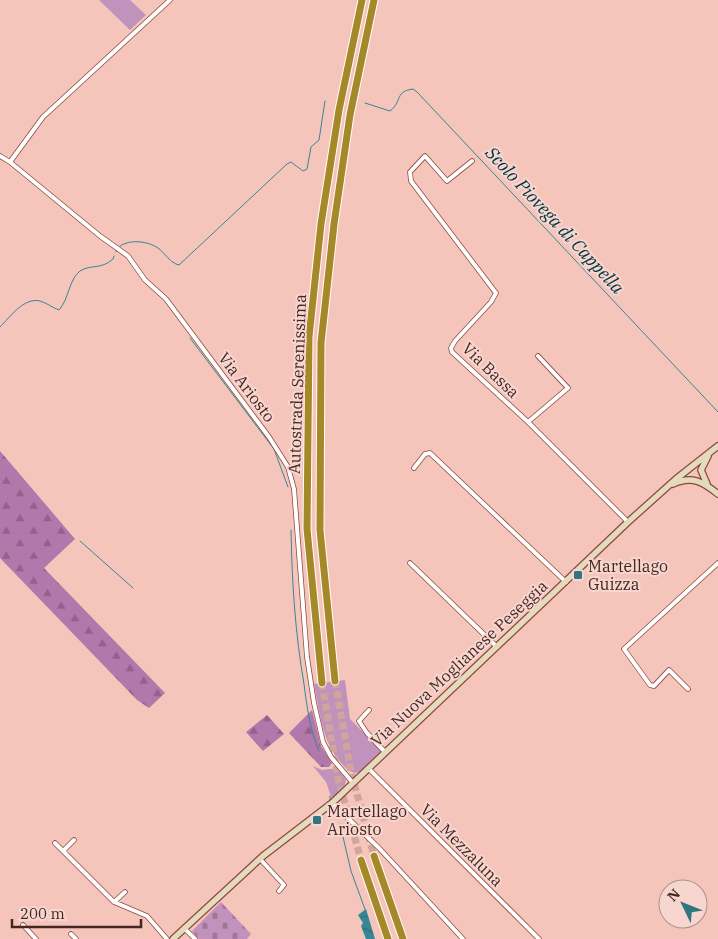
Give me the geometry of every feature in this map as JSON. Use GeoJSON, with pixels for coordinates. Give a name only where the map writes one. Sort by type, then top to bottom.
{"type":"FeatureCollection","features":[{"type":"Feature","properties":{"kind":"highway","name":"Autostrada Serenissima"},"geometry":{"type":"LineString","coordinates":[[322,683],[307,529],[309,337],[321,224],[338,110],[362,0]]}},
{"type":"Feature","properties":{"kind":"highway","name":"Autostrada Serenissima"},"geometry":{"type":"LineString","coordinates":[[335,681],[320,530],[321,343],[334,224],[350,115],[374,0]]}},
{"type":"Feature","properties":{"kind":"highway"},"geometry":{"type":"LineString","coordinates":[[374,856],[402,939]]}},
{"type":"Feature","properties":{"kind":"highway"},"geometry":{"type":"LineString","coordinates":[[361,860],[388,939]]}},
{"type":"Feature","properties":{"kind":"main road","name":"Via Nuova Moglianese Peseggia"},"geometry":{"type":"LineString","coordinates":[[173,939],[260,859],[332,803],[628,522],[691,466],[716,447]]}},
{"type":"Feature","properties":{"kind":"main road"},"geometry":{"type":"LineString","coordinates":[[701,473],[704,462],[716,447]]}},
{"type":"Feature","properties":{"kind":"main road"},"geometry":{"type":"LineString","coordinates":[[691,466],[701,473],[708,486]]}},
{"type":"Feature","properties":{"kind":"main road"},"geometry":{"type":"LineString","coordinates":[[691,466],[692,474],[696,480]]}},
{"type":"Feature","properties":{"kind":"main road"},"geometry":{"type":"LineString","coordinates":[[667,487],[682,480],[696,480],[718,494]]}},
{"type":"Feature","properties":{"kind":"street"},"geometry":{"type":"LineString","coordinates":[[10,162],[43,117],[170,0]]}},
{"type":"Feature","properties":{"kind":"street","name":"Via Ariosto"},"geometry":{"type":"LineString","coordinates":[[0,156],[128,256],[145,280],[166,299],[284,458],[294,489],[307,658],[314,703],[323,742],[331,757],[353,783]]}},
{"type":"Feature","properties":{"kind":"street","name":"Via Bassa"},"geometry":{"type":"LineString","coordinates":[[472,161],[448,182],[425,156],[412,168],[409,176],[496,293],[491,302],[455,341],[451,348],[452,352],[528,422],[628,522]]}},
{"type":"Feature","properties":{"kind":"street"},"geometry":{"type":"LineString","coordinates":[[528,422],[568,388],[538,356]]}},
{"type":"Feature","properties":{"kind":"street"},"geometry":{"type":"LineString","coordinates":[[414,468],[426,453],[430,453],[566,582]]}},
{"type":"Feature","properties":{"kind":"street"},"geometry":{"type":"LineString","coordinates":[[410,563],[497,647]]}},
{"type":"Feature","properties":{"kind":"street"},"geometry":{"type":"LineString","coordinates":[[688,689],[668,670],[654,686],[650,685],[624,649],[718,563]]}},
{"type":"Feature","properties":{"kind":"street"},"geometry":{"type":"LineString","coordinates":[[369,710],[359,721],[367,733],[385,752]]}},
{"type":"Feature","properties":{"kind":"street","name":"Via Mezzaluna"},"geometry":{"type":"LineString","coordinates":[[368,768],[539,939]]}},
{"type":"Feature","properties":{"kind":"street"},"geometry":{"type":"LineString","coordinates":[[332,803],[379,848],[463,939]]}},
{"type":"Feature","properties":{"kind":"street"},"geometry":{"type":"LineString","coordinates":[[63,851],[74,840]]}},
{"type":"Feature","properties":{"kind":"street"},"geometry":{"type":"LineString","coordinates":[[54,843],[114,902],[147,916],[167,939]]}},
{"type":"Feature","properties":{"kind":"street"},"geometry":{"type":"LineString","coordinates":[[260,859],[284,885],[279,890]]}},
{"type":"Feature","properties":{"kind":"street"},"geometry":{"type":"LineString","coordinates":[[114,902],[125,892]]}},
{"type":"Feature","properties":{"kind":"street"},"geometry":{"type":"LineString","coordinates":[[23,925],[36,939]]}},
{"type":"Feature","properties":{"kind":"street"},"geometry":{"type":"LineString","coordinates":[[184,928],[195,939]]}},
{"type":"Feature","properties":{"kind":"street"},"geometry":{"type":"LineString","coordinates":[[71,934],[76,939]]}},
{"type":"Feature","properties":{"kind":"green space"},"geometry":{"type":"Polygon","coordinates":[[[99,0],[130,0],[146,15],[130,30],[99,0]]]}},
{"type":"Feature","properties":{"kind":"green space"},"geometry":{"type":"Polygon","coordinates":[[[0,451],[75,539],[44,568],[165,693],[149,708],[137,700],[0,558],[0,451]]]}},
{"type":"Feature","properties":{"kind":"green space"},"geometry":{"type":"Polygon","coordinates":[[[345,680],[350,719],[382,751],[371,763],[357,773],[351,772],[331,749],[320,717],[314,684],[345,680]]]}},
{"type":"Feature","properties":{"kind":"green space"},"geometry":{"type":"Polygon","coordinates":[[[312,710],[321,746],[332,763],[329,767],[321,767],[289,733],[312,710]]]}},
{"type":"Feature","properties":{"kind":"green space"},"geometry":{"type":"Polygon","coordinates":[[[267,715],[284,734],[263,751],[246,732],[267,715]]]}},
{"type":"Feature","properties":{"kind":"green space"},"geometry":{"type":"Polygon","coordinates":[[[313,766],[322,770],[338,768],[346,780],[344,788],[332,799],[326,782],[313,766]]]}},
{"type":"Feature","properties":{"kind":"green space"},"geometry":{"type":"Polygon","coordinates":[[[221,902],[251,934],[247,939],[199,939],[192,931],[221,902]]]}},
{"type":"Feature","properties":{"kind":"water"},"geometry":{"type":"Polygon","coordinates":[[[366,909],[375,939],[366,939],[361,926],[363,923],[358,915],[366,909]]]}},
{"type":"Feature","properties":{"kind":"waterway","name":"Scolo Piovega di Cappella"},"geometry":{"type":"LineString","coordinates":[[365,103],[390,111],[394,108],[403,92],[413,89],[417,92],[718,412]]}},
{"type":"Feature","properties":{"kind":"waterway","name":"Scolo Piovega di Cappella"},"geometry":{"type":"LineString","coordinates":[[120,246],[129,242],[149,244],[158,248],[170,260],[179,265],[287,164],[291,162],[303,171],[307,169],[311,147],[319,140],[325,101]]}},
{"type":"Feature","properties":{"kind":"waterway","name":"Scolo Piovega di Cappella"},"geometry":{"type":"LineString","coordinates":[[0,327],[28,302],[40,301],[59,310],[73,279],[80,271],[104,265],[113,259],[114,256]]}},
{"type":"Feature","properties":{"kind":"waterway"},"geometry":{"type":"LineString","coordinates":[[190,338],[274,449],[288,487]]}},
{"type":"Feature","properties":{"kind":"waterway"},"geometry":{"type":"LineString","coordinates":[[291,530],[293,588],[298,645],[309,718],[319,751]]}},
{"type":"Feature","properties":{"kind":"waterway"},"geometry":{"type":"LineString","coordinates":[[80,541],[133,588]]}},
{"type":"Feature","properties":{"kind":"waterway"},"geometry":{"type":"LineString","coordinates":[[340,824],[351,871],[366,912]]}},
{"type":"Feature","properties":{"kind":"tunnel"},"geometry":{"type":"LineString","coordinates":[[335,681],[351,772],[374,856]]}},
{"type":"Feature","properties":{"kind":"tunnel"},"geometry":{"type":"LineString","coordinates":[[322,683],[338,778],[361,860]]}},
{"type":"Feature","properties":{"kind":"place","name":"Martellago Guizza"},"geometry":{"type":"Point","coordinates":[578,575]}},
{"type":"Feature","properties":{"kind":"place","name":"Martellago Ariosto"},"geometry":{"type":"Point","coordinates":[317,820]}}]}
